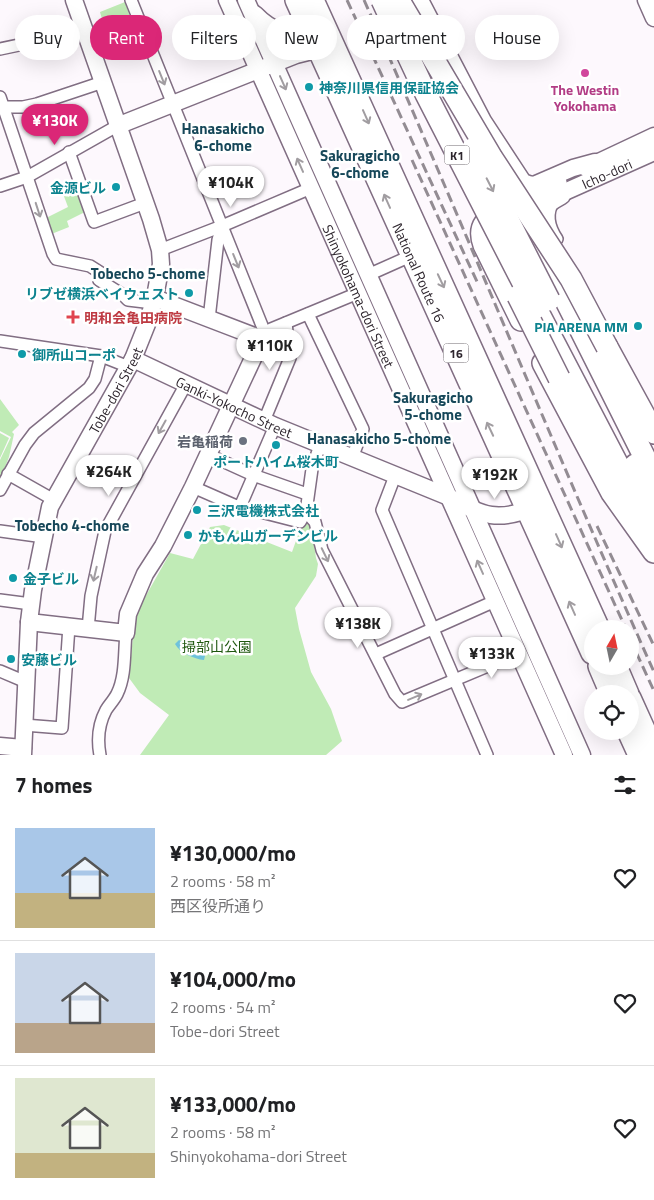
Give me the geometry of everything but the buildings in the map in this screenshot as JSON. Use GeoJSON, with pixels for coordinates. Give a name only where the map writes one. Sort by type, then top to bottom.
{"type":"FeatureCollection","features":[{"type":"Feature","properties":{"kind":"highway","name":"National Route 16"},"geometry":{"type":"LineString","coordinates":[[296,0],[304,15]]}},
{"type":"Feature","properties":{"kind":"highway","name":"National Route 16"},"geometry":{"type":"LineString","coordinates":[[313,0],[315,15]]}},
{"type":"Feature","properties":{"kind":"highway","name":"K1"},"geometry":{"type":"LineString","coordinates":[[401,1],[426,94],[542,304],[654,498]]}},
{"type":"Feature","properties":{"kind":"highway","name":"K1"},"geometry":{"type":"LineString","coordinates":[[401,1],[618,465],[654,531]]}},
{"type":"Feature","properties":{"kind":"highway"},"geometry":{"type":"LineString","coordinates":[[401,1],[492,158],[572,279],[654,433]]}},
{"type":"Feature","properties":{"kind":"highway","name":"National Route 16"},"geometry":{"type":"LineString","coordinates":[[326,60],[419,252],[535,507],[584,633]]}},
{"type":"Feature","properties":{"kind":"highway"},"geometry":{"type":"LineString","coordinates":[[426,94],[482,225],[559,378],[618,489],[640,518],[654,531]]}},
{"type":"Feature","properties":{"kind":"highway"},"geometry":{"type":"LineString","coordinates":[[558,189],[540,206],[532,228],[534,237],[654,476]]}},
{"type":"Feature","properties":{"kind":"highway"},"geometry":{"type":"LineString","coordinates":[[558,189],[516,202],[487,220],[481,232],[481,239],[548,373],[612,493],[654,552]]}},
{"type":"Feature","properties":{"kind":"highway","name":"National Route 16"},"geometry":{"type":"LineString","coordinates":[[535,507],[594,620]]}},
{"type":"Feature","properties":{"kind":"highway"},"geometry":{"type":"LineString","coordinates":[[639,718],[654,751]]}},
{"type":"Feature","properties":{"kind":"highway"},"geometry":{"type":"LineString","coordinates":[[632,740],[638,755]]}},
{"type":"Feature","properties":{"kind":"street","name":"Tobe-dori Street"},"geometry":{"type":"LineString","coordinates":[[23,751],[31,604],[50,507],[131,363],[154,301],[160,276],[160,250],[74,0]]}},
{"type":"Feature","properties":{"kind":"street"},"geometry":{"type":"LineString","coordinates":[[131,0],[264,336]]}},
{"type":"Feature","properties":{"kind":"street","name":"Shinyokohama-dori Street"},"geometry":{"type":"LineString","coordinates":[[227,0],[234,15]]}},
{"type":"Feature","properties":{"kind":"street"},"geometry":{"type":"LineString","coordinates":[[646,0],[654,18]]}},
{"type":"Feature","properties":{"kind":"street"},"geometry":{"type":"LineString","coordinates":[[401,1],[465,89],[519,178],[526,184],[531,185],[573,168],[595,162]]}},
{"type":"Feature","properties":{"kind":"street"},"geometry":{"type":"LineString","coordinates":[[247,4],[266,25]]}},
{"type":"Feature","properties":{"kind":"street","name":"Shinyokohama-dori Street"},"geometry":{"type":"LineString","coordinates":[[247,4],[266,46]]}},
{"type":"Feature","properties":{"kind":"street"},"geometry":{"type":"LineString","coordinates":[[0,49],[85,31]]}},
{"type":"Feature","properties":{"kind":"street","name":"Shinyokohama-dori Street"},"geometry":{"type":"LineString","coordinates":[[253,60],[564,755]]}},
{"type":"Feature","properties":{"kind":"street"},"geometry":{"type":"LineString","coordinates":[[0,186],[28,177],[69,152],[118,126],[258,70],[268,60]]}},
{"type":"Feature","properties":{"kind":"street","name":"Shinyokohama-dori Street"},"geometry":{"type":"LineString","coordinates":[[272,60],[582,755]]}},
{"type":"Feature","properties":{"kind":"street"},"geometry":{"type":"LineString","coordinates":[[103,82],[37,104],[23,107],[1,104],[56,259],[90,266],[101,273],[100,280],[123,294],[128,300],[154,301],[264,336]]}},
{"type":"Feature","properties":{"kind":"street","name":"Icho-dori"},"geometry":{"type":"LineString","coordinates":[[595,162],[654,136]]}},
{"type":"Feature","properties":{"kind":"street"},"geometry":{"type":"LineString","coordinates":[[69,152],[94,222],[145,204]]}},
{"type":"Feature","properties":{"kind":"street","name":"Icho-dori"},"geometry":{"type":"LineString","coordinates":[[558,189],[654,152]]}},
{"type":"Feature","properties":{"kind":"street"},"geometry":{"type":"LineString","coordinates":[[595,162],[576,174],[558,189],[548,219],[550,228],[579,274],[654,415]]}},
{"type":"Feature","properties":{"kind":"street"},"geometry":{"type":"LineString","coordinates":[[160,250],[311,188]]}},
{"type":"Feature","properties":{"kind":"street"},"geometry":{"type":"LineString","coordinates":[[209,319],[218,240],[222,226]]}},
{"type":"Feature","properties":{"kind":"street"},"geometry":{"type":"LineString","coordinates":[[368,275],[419,252]]}},
{"type":"Feature","properties":{"kind":"street"},"geometry":{"type":"LineString","coordinates":[[100,755],[97,741],[100,726],[106,711],[117,694],[122,674],[128,614],[145,574],[163,546],[193,487],[264,336],[286,323],[358,293]]}},
{"type":"Feature","properties":{"kind":"street"},"geometry":{"type":"LineString","coordinates":[[308,314],[363,429],[352,458]]}},
{"type":"Feature","properties":{"kind":"street"},"geometry":{"type":"LineString","coordinates":[[240,507],[270,424],[290,358],[286,323]]}},
{"type":"Feature","properties":{"kind":"street"},"geometry":{"type":"LineString","coordinates":[[0,341],[101,356],[131,363]]}},
{"type":"Feature","properties":{"kind":"street"},"geometry":{"type":"LineString","coordinates":[[0,490],[25,445],[34,433],[89,388],[95,379],[101,356]]}},
{"type":"Feature","properties":{"kind":"street","name":"Ganki-Yokocho Street"},"geometry":{"type":"LineString","coordinates":[[131,363],[186,384],[270,424],[449,497],[474,511],[496,516],[516,514],[535,507]]}},
{"type":"Feature","properties":{"kind":"street"},"geometry":{"type":"LineString","coordinates":[[88,628],[90,596],[105,531],[186,384]]}},
{"type":"Feature","properties":{"kind":"street"},"geometry":{"type":"LineString","coordinates":[[193,487],[240,507],[300,522],[306,512],[312,469],[320,445]]}},
{"type":"Feature","properties":{"kind":"street"},"geometry":{"type":"LineString","coordinates":[[208,455],[307,494]]}},
{"type":"Feature","properties":{"kind":"street"},"geometry":{"type":"LineString","coordinates":[[8,474],[54,500]]}},
{"type":"Feature","properties":{"kind":"street"},"geometry":{"type":"LineString","coordinates":[[395,476],[382,510],[487,755]]}},
{"type":"Feature","properties":{"kind":"street"},"geometry":{"type":"LineString","coordinates":[[306,512],[315,522],[322,550],[395,694],[402,702],[518,653]]}},
{"type":"Feature","properties":{"kind":"street"},"geometry":{"type":"LineString","coordinates":[[0,531],[44,537]]}},
{"type":"Feature","properties":{"kind":"street"},"geometry":{"type":"LineString","coordinates":[[0,600],[31,604]]}},
{"type":"Feature","properties":{"kind":"street"},"geometry":{"type":"LineString","coordinates":[[376,654],[496,601]]}},
{"type":"Feature","properties":{"kind":"street"},"geometry":{"type":"LineString","coordinates":[[30,622],[126,633]]}},
{"type":"Feature","properties":{"kind":"street"},"geometry":{"type":"LineString","coordinates":[[24,725],[62,728],[69,626]]}},
{"type":"Feature","properties":{"kind":"street"},"geometry":{"type":"LineString","coordinates":[[0,672],[26,682]]}},
{"type":"Feature","properties":{"kind":"street"},"geometry":{"type":"LineString","coordinates":[[529,676],[528,688],[557,755]]}},
{"type":"Feature","properties":{"kind":"street"},"geometry":{"type":"LineString","coordinates":[[0,746],[23,751]]}},
{"type":"Feature","properties":{"kind":"green space"},"geometry":{"type":"Polygon","coordinates":[[[125,2],[129,15],[101,15],[100,12],[125,2]]]}},
{"type":"Feature","properties":{"kind":"green space"},"geometry":{"type":"Polygon","coordinates":[[[75,185],[85,212],[67,221],[69,227],[49,235],[44,219],[68,207],[62,191],[75,185]]]}},
{"type":"Feature","properties":{"kind":"green space"},"geometry":{"type":"Polygon","coordinates":[[[0,399],[19,425],[12,432],[14,434],[9,457],[0,480],[0,460],[11,437],[0,431],[0,399]]]}},
{"type":"Feature","properties":{"kind":"green space"},"geometry":{"type":"Polygon","coordinates":[[[0,433],[9,438],[0,458],[0,433]]]}},
{"type":"Feature","properties":{"kind":"green space","name":"掃部山公園"},"geometry":{"type":"Polygon","coordinates":[[[311,523],[318,564],[316,576],[295,608],[311,672],[331,709],[342,741],[326,755],[140,755],[169,715],[140,693],[129,678],[135,615],[170,553],[193,559],[210,527],[224,525],[292,552],[302,524],[311,523]]]}},
{"type":"Feature","properties":{"kind":"water"},"geometry":{"type":"Polygon","coordinates":[[[179,640],[204,652],[204,660],[192,657],[180,650],[175,644],[179,640]]]}},
{"type":"Feature","properties":{"kind":"railway"},"geometry":{"type":"LineString","coordinates":[[347,0],[479,286]]}},
{"type":"Feature","properties":{"kind":"railway"},"geometry":{"type":"LineString","coordinates":[[364,0],[654,672]]}},
{"type":"Feature","properties":{"kind":"railway"},"geometry":{"type":"LineString","coordinates":[[412,160],[622,620]]}},
{"type":"Feature","properties":{"kind":"railway"},"geometry":{"type":"LineString","coordinates":[[597,526],[654,646]]}},
{"type":"Feature","properties":{"kind":"railway"},"geometry":{"type":"LineString","coordinates":[[639,658],[654,691]]}},
{"type":"Feature","properties":{"kind":"place","name":"The Westin Yokohama"},"geometry":{"type":"Point","coordinates":[585,73]}},
{"type":"Feature","properties":{"kind":"place","name":"神奈川県信用保証協会"},"geometry":{"type":"Point","coordinates":[309,87]}},
{"type":"Feature","properties":{"kind":"place","name":"金源ビル"},"geometry":{"type":"Point","coordinates":[116,187]}},
{"type":"Feature","properties":{"kind":"place","name":"リブゼ横浜ベイウェスト"},"geometry":{"type":"Point","coordinates":[189,293]}},
{"type":"Feature","properties":{"kind":"place","name":"明和会亀田病院"},"geometry":{"type":"Point","coordinates":[73,317]}},
{"type":"Feature","properties":{"kind":"place","name":"PIA ARENA MM"},"geometry":{"type":"Point","coordinates":[638,326]}},
{"type":"Feature","properties":{"kind":"place","name":"御所山コーポ"},"geometry":{"type":"Point","coordinates":[22,354]}},
{"type":"Feature","properties":{"kind":"place","name":"岩亀稲荷"},"geometry":{"type":"Point","coordinates":[243,441]}},
{"type":"Feature","properties":{"kind":"place","name":"ポートハイム桜木町"},"geometry":{"type":"Point","coordinates":[276,445]}},
{"type":"Feature","properties":{"kind":"place","name":"三沢電機株式会社"},"geometry":{"type":"Point","coordinates":[197,510]}},
{"type":"Feature","properties":{"kind":"place","name":"かもん山ガーデンビル"},"geometry":{"type":"Point","coordinates":[188,535]}},
{"type":"Feature","properties":{"kind":"place","name":"金子ビル"},"geometry":{"type":"Point","coordinates":[13,578]}},
{"type":"Feature","properties":{"kind":"place","name":"安藤ビル"},"geometry":{"type":"Point","coordinates":[11,659]}},
{"type":"Feature","properties":{"kind":"district","name":"Hanasakicho 6-chome"},"geometry":{"type":"Point","coordinates":[223,136]}},
{"type":"Feature","properties":{"kind":"district","name":"Sakuragicho 6-chome"},"geometry":{"type":"Point","coordinates":[360,164]}},
{"type":"Feature","properties":{"kind":"district","name":"Tobecho 5-chome"},"geometry":{"type":"Point","coordinates":[148,273]}},
{"type":"Feature","properties":{"kind":"district","name":"Sakuragicho 5-chome"},"geometry":{"type":"Point","coordinates":[433,406]}},
{"type":"Feature","properties":{"kind":"district","name":"Hanasakicho 5-chome"},"geometry":{"type":"Point","coordinates":[379,438]}},
{"type":"Feature","properties":{"kind":"district","name":"Tobecho 4-chome"},"geometry":{"type":"Point","coordinates":[72,525]}}]}
